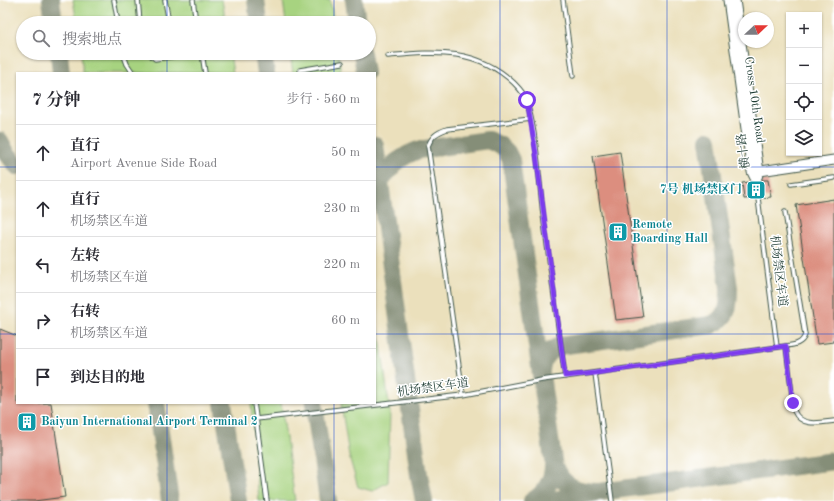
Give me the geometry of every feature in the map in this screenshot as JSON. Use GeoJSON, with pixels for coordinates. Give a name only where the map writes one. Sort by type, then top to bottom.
{"type":"FeatureCollection","features":[{"type":"Feature","properties":{"kind":"street","name":"Cross 10th Road"},"geometry":{"type":"LineString","coordinates":[[728,0],[756,176]]}},
{"type":"Feature","properties":{"kind":"street","name":"横十路"},"geometry":{"type":"LineString","coordinates":[[735,0],[756,176]]}},
{"type":"Feature","properties":{"kind":"street"},"geometry":{"type":"LineString","coordinates":[[756,176],[834,160]]}},
{"type":"Feature","properties":{"kind":"lane"},"geometry":{"type":"LineString","coordinates":[[114,0],[117,16]]}},
{"type":"Feature","properties":{"kind":"lane"},"geometry":{"type":"LineString","coordinates":[[138,0],[139,16]]}},
{"type":"Feature","properties":{"kind":"lane"},"geometry":{"type":"LineString","coordinates":[[165,0],[168,16]]}},
{"type":"Feature","properties":{"kind":"lane"},"geometry":{"type":"LineString","coordinates":[[192,0],[195,16]]}},
{"type":"Feature","properties":{"kind":"lane"},"geometry":{"type":"LineString","coordinates":[[562,0],[573,76]]}},
{"type":"Feature","properties":{"kind":"lane"},"geometry":{"type":"LineString","coordinates":[[388,56],[445,53],[462,55],[478,60],[498,70],[514,83],[527,100],[531,119],[565,376]]}},
{"type":"Feature","properties":{"kind":"lane"},"geometry":{"type":"LineString","coordinates":[[126,60],[132,72]]}},
{"type":"Feature","properties":{"kind":"lane"},"geometry":{"type":"LineString","coordinates":[[203,60],[205,72]]}},
{"type":"Feature","properties":{"kind":"lane"},"geometry":{"type":"LineString","coordinates":[[300,70],[342,63]]}},
{"type":"Feature","properties":{"kind":"lane"},"geometry":{"type":"LineString","coordinates":[[463,395],[428,146],[431,138],[436,133],[447,129],[531,119]]}},
{"type":"Feature","properties":{"kind":"lane"},"geometry":{"type":"LineString","coordinates":[[791,184],[834,178]]}},
{"type":"Feature","properties":{"kind":"lane","name":"机场禁区车道"},"geometry":{"type":"LineString","coordinates":[[758,198],[777,347]]}},
{"type":"Feature","properties":{"kind":"lane","name":"机场禁区车道"},"geometry":{"type":"LineString","coordinates":[[256,419],[463,395],[565,376],[595,373],[800,343],[804,335],[786,212]]}},
{"type":"Feature","properties":{"kind":"lane"},"geometry":{"type":"LineString","coordinates":[[786,346],[796,416],[805,422],[821,423],[834,421]]}},
{"type":"Feature","properties":{"kind":"lane"},"geometry":{"type":"LineString","coordinates":[[595,373],[612,501]]}},
{"type":"Feature","properties":{"kind":"lane"},"geometry":{"type":"LineString","coordinates":[[254,404],[266,501]]}},
{"type":"Feature","properties":{"kind":"green space"},"geometry":{"type":"Polygon","coordinates":[[[73,0],[222,0],[225,16],[76,16],[73,0]]]}},
{"type":"Feature","properties":{"kind":"green space"},"geometry":{"type":"Polygon","coordinates":[[[283,0],[330,0],[333,16],[285,16],[283,0]]]}},
{"type":"Feature","properties":{"kind":"green space"},"geometry":{"type":"Polygon","coordinates":[[[82,60],[231,60],[233,72],[83,72],[82,60]]]}},
{"type":"Feature","properties":{"kind":"green space"},"geometry":{"type":"Polygon","coordinates":[[[291,60],[339,60],[341,72],[293,72],[291,60]]]}},
{"type":"Feature","properties":{"kind":"green space"},"geometry":{"type":"Polygon","coordinates":[[[376,325],[380,338],[390,412],[388,482],[372,491],[358,487],[349,456],[341,404],[376,404],[376,325]]]}},
{"type":"Feature","properties":{"kind":"green space"},"geometry":{"type":"Polygon","coordinates":[[[251,404],[281,404],[295,501],[259,501],[251,404]]]}},
{"type":"Feature","properties":{"kind":"building","name":"Remote Boarding Hall"},"geometry":{"type":"Polygon","coordinates":[[[620,152],[643,317],[616,320],[593,156],[620,152]]]}},
{"type":"Feature","properties":{"kind":"building","name":"7号 机场禁区门"},"geometry":{"type":"Polygon","coordinates":[[[762,180],[768,180],[771,197],[761,198],[758,195],[755,198],[744,199],[742,183],[750,182],[752,185],[757,186],[762,180]]]}},
{"type":"Feature","properties":{"kind":"building"},"geometry":{"type":"Polygon","coordinates":[[[834,199],[834,342],[817,344],[796,205],[834,199]]]}},
{"type":"Feature","properties":{"kind":"building","name":"Baiyun International Airport Terminal 2"},"geometry":{"type":"Polygon","coordinates":[[[0,329],[16,336],[16,404],[51,404],[65,497],[34,501],[0,501],[0,329]]]}},
{"type":"Feature","properties":{"kind":"taxiway"},"geometry":{"type":"LineString","coordinates":[[51,0],[53,16]]}},
{"type":"Feature","properties":{"kind":"taxiway"},"geometry":{"type":"LineString","coordinates":[[256,0],[258,16]]}},
{"type":"Feature","properties":{"kind":"taxiway"},"geometry":{"type":"LineString","coordinates":[[354,0],[356,16]]}},
{"type":"Feature","properties":{"kind":"taxiway"},"geometry":{"type":"LineString","coordinates":[[60,60],[61,72]]}},
{"type":"Feature","properties":{"kind":"taxiway"},"geometry":{"type":"LineString","coordinates":[[264,60],[266,72]]}},
{"type":"Feature","properties":{"kind":"taxiway"},"geometry":{"type":"LineString","coordinates":[[363,60],[365,72]]}},
{"type":"Feature","properties":{"kind":"taxiway"},"geometry":{"type":"LineString","coordinates":[[376,186],[396,162],[418,150],[488,140],[501,146],[507,152],[511,160],[554,467],[562,479],[572,487],[584,491],[599,492]]}},
{"type":"Feature","properties":{"kind":"taxiway"},"geometry":{"type":"LineString","coordinates":[[541,371],[546,356],[559,346],[711,325],[725,315],[729,300],[729,288],[708,140]]}},
{"type":"Feature","properties":{"kind":"taxiway"},"geometry":{"type":"LineString","coordinates":[[0,141],[16,165]]}},
{"type":"Feature","properties":{"kind":"taxiway"},"geometry":{"type":"LineString","coordinates":[[376,152],[419,475],[424,501]]}},
{"type":"Feature","properties":{"kind":"taxiway"},"geometry":{"type":"LineString","coordinates":[[156,404],[170,501]]}},
{"type":"Feature","properties":{"kind":"taxiway"},"geometry":{"type":"LineString","coordinates":[[223,404],[238,501]]}},
{"type":"Feature","properties":{"kind":"taxiway"},"geometry":{"type":"LineString","coordinates":[[314,404],[328,501]]}},
{"type":"Feature","properties":{"kind":"taxiway"},"geometry":{"type":"LineString","coordinates":[[547,501],[599,492],[834,461]]}},
{"type":"Feature","properties":{"kind":"taxiway"},"geometry":{"type":"LineString","coordinates":[[532,501],[541,494],[548,484],[552,474],[553,462]]}},
{"type":"Feature","properties":{"kind":"place","name":"7号 机场禁区门"},"geometry":{"type":"Point","coordinates":[756,190]}},
{"type":"Feature","properties":{"kind":"place","name":"Remote Boarding Hall"},"geometry":{"type":"Point","coordinates":[618,232]}},
{"type":"Feature","properties":{"kind":"place","name":"Baiyun International Airport Terminal 2"},"geometry":{"type":"Point","coordinates":[27,422]}},
{"type":"Feature","properties":{"kind":"route"},"geometry":{"type":"LineString","coordinates":[[527,100],[536,154],[565,376],[786,346],[793,403]]}}]}
